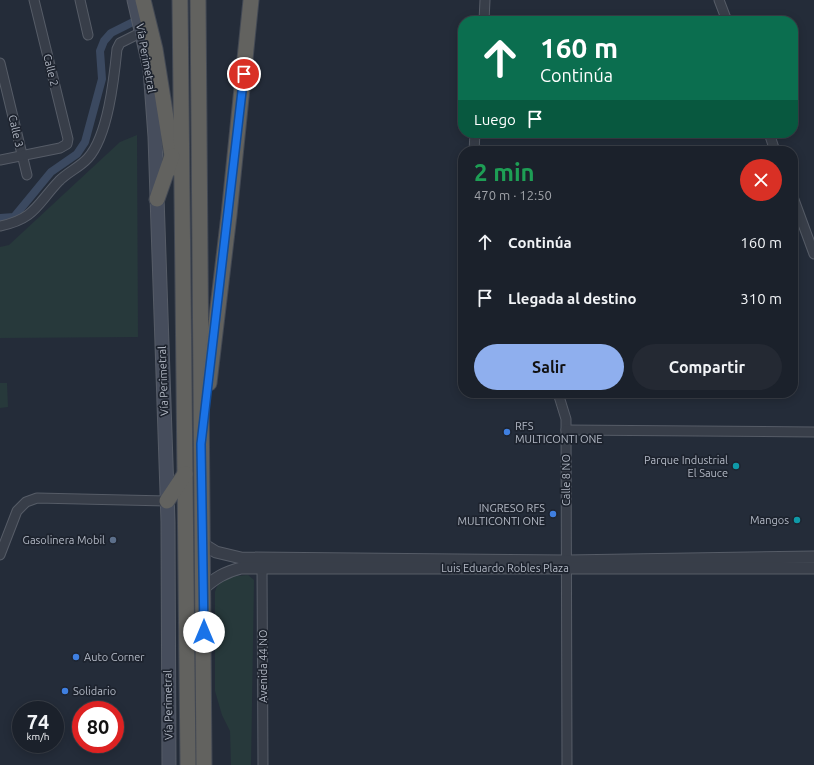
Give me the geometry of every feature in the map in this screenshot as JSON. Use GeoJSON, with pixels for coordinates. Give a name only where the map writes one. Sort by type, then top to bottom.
{"type":"FeatureCollection","features":[{"type":"Feature","properties":{"kind":"highway"},"geometry":{"type":"LineString","coordinates":[[143,0],[155,49],[182,215]]}},
{"type":"Feature","properties":{"kind":"highway","name":"Vía Perimetral"},"geometry":{"type":"LineString","coordinates":[[180,0],[180,131],[188,765]]}},
{"type":"Feature","properties":{"kind":"highway"},"geometry":{"type":"LineString","coordinates":[[198,0],[204,765]]}},
{"type":"Feature","properties":{"kind":"highway"},"geometry":{"type":"LineString","coordinates":[[201,444],[229,215],[251,0]]}},
{"type":"Feature","properties":{"kind":"highway"},"geometry":{"type":"LineString","coordinates":[[157,199],[180,131]]}},
{"type":"Feature","properties":{"kind":"highway"},"geometry":{"type":"LineString","coordinates":[[167,501],[185,474]]}},
{"type":"Feature","properties":{"kind":"main road","name":"Vía Perimetral"},"geometry":{"type":"LineString","coordinates":[[134,0],[150,69],[153,96],[167,501],[169,765]]}},
{"type":"Feature","properties":{"kind":"street","name":"Calle 2"},"geometry":{"type":"LineString","coordinates":[[21,155],[64,147],[68,139],[34,0]]}},
{"type":"Feature","properties":{"kind":"street"},"geometry":{"type":"LineString","coordinates":[[80,0],[88,35]]}},
{"type":"Feature","properties":{"kind":"street"},"geometry":{"type":"LineString","coordinates":[[484,16],[485,0]]}},
{"type":"Feature","properties":{"kind":"street"},"geometry":{"type":"LineString","coordinates":[[719,0],[724,16]]}},
{"type":"Feature","properties":{"kind":"street"},"geometry":{"type":"LineString","coordinates":[[0,226],[19,220],[31,214],[59,180],[89,157],[96,146],[110,103],[117,50],[120,43],[142,32]]}},
{"type":"Feature","properties":{"kind":"street","name":"Calle 3"},"geometry":{"type":"LineString","coordinates":[[0,63],[26,174]]}},
{"type":"Feature","properties":{"kind":"street"},"geometry":{"type":"LineString","coordinates":[[0,160],[21,155]]}},
{"type":"Feature","properties":{"kind":"street"},"geometry":{"type":"LineString","coordinates":[[798,211],[814,254]]}},
{"type":"Feature","properties":{"kind":"street","name":"Calle 8 NO"},"geometry":{"type":"LineString","coordinates":[[559,398],[566,420],[567,565]]}},
{"type":"Feature","properties":{"kind":"street"},"geometry":{"type":"LineString","coordinates":[[566,430],[814,432]]}},
{"type":"Feature","properties":{"kind":"street"},"geometry":{"type":"LineString","coordinates":[[0,555],[16,511],[26,502],[37,498],[167,501]]}},
{"type":"Feature","properties":{"kind":"street","name":"Luis Eduardo Robles Plaza"},"geometry":{"type":"LineString","coordinates":[[203,544],[216,552],[242,558],[567,565],[814,568]]}},
{"type":"Feature","properties":{"kind":"street","name":"Luis Eduardo Robles Plaza"},"geometry":{"type":"LineString","coordinates":[[203,589],[215,578],[226,572],[241,568],[567,565],[814,557]]}},
{"type":"Feature","properties":{"kind":"street"},"geometry":{"type":"LineString","coordinates":[[566,765],[567,565]]}},
{"type":"Feature","properties":{"kind":"street","name":"Avenida 44 NO"},"geometry":{"type":"LineString","coordinates":[[262,567],[263,765]]}},
{"type":"Feature","properties":{"kind":"shaded area"},"geometry":{"type":"Polygon","coordinates":[[[137,135],[138,337],[0,338],[0,247],[9,245],[120,142],[137,135]]]}},
{"type":"Feature","properties":{"kind":"shaded area"},"geometry":{"type":"Polygon","coordinates":[[[0,383],[7,383],[8,407],[0,408],[0,383]]]}},
{"type":"Feature","properties":{"kind":"shaded area"},"geometry":{"type":"Polygon","coordinates":[[[248,575],[254,580],[251,765],[231,765],[230,731],[222,715],[215,691],[215,592],[220,582],[232,577],[248,575]]]}},
{"type":"Feature","properties":{"kind":"waterway"},"geometry":{"type":"LineString","coordinates":[[0,218],[14,217],[51,172],[77,154],[85,142],[102,79],[100,51],[104,41],[111,33],[131,23]]}},
{"type":"Feature","properties":{"kind":"place","name":"RFS MULTICONTI ONE"},"geometry":{"type":"Point","coordinates":[507,432]}},
{"type":"Feature","properties":{"kind":"place","name":"Parque Industrial El Sauce"},"geometry":{"type":"Point","coordinates":[736,466]}},
{"type":"Feature","properties":{"kind":"place","name":"INGRESO RFS MULTICONTI ONE"},"geometry":{"type":"Point","coordinates":[553,514]}},
{"type":"Feature","properties":{"kind":"place","name":"Mangos"},"geometry":{"type":"Point","coordinates":[797,520]}},
{"type":"Feature","properties":{"kind":"place","name":"Gasolinera Mobil"},"geometry":{"type":"Point","coordinates":[113,540]}},
{"type":"Feature","properties":{"kind":"place","name":"Auto Corner"},"geometry":{"type":"Point","coordinates":[76,657]}},
{"type":"Feature","properties":{"kind":"place","name":"Solidario"},"geometry":{"type":"Point","coordinates":[65,691]}},
{"type":"Feature","properties":{"kind":"route"},"geometry":{"type":"LineString","coordinates":[[204,632],[201,444],[229,215],[244,74]]}}]}
